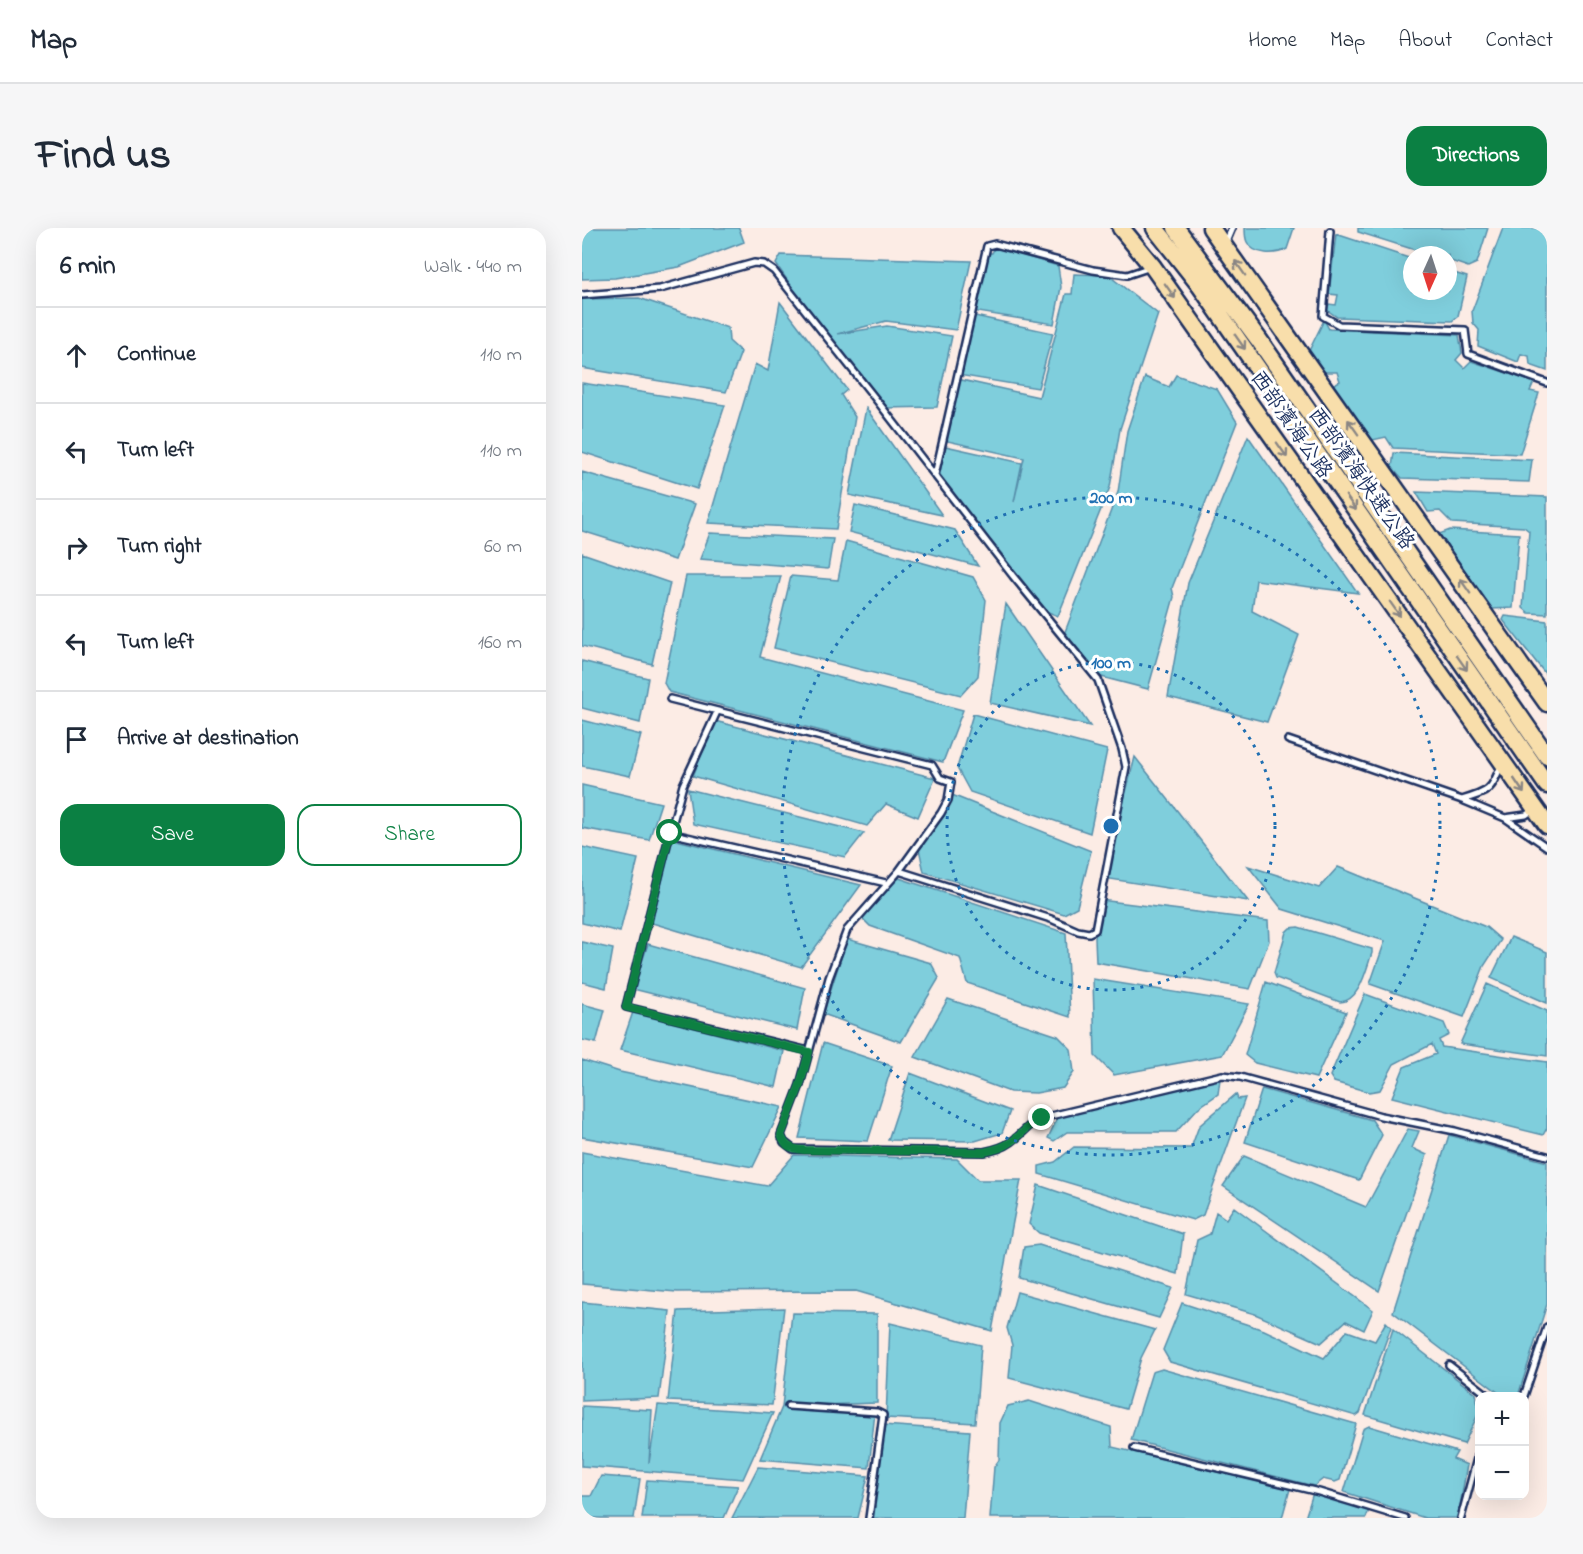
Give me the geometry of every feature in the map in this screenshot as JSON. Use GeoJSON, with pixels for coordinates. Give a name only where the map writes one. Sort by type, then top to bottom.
{"type":"FeatureCollection","features":[{"type":"Feature","properties":{"kind":"main road","name":"西部濱海公路"},"geometry":{"type":"LineString","coordinates":[[1121,228],[1153,267],[1547,825]]}},
{"type":"Feature","properties":{"kind":"main road","name":"西部濱海快速公路"},"geometry":{"type":"LineString","coordinates":[[1155,228],[1538,754]]}},
{"type":"Feature","properties":{"kind":"main road","name":"西部濱海快速公路"},"geometry":{"type":"LineString","coordinates":[[1176,228],[1259,340],[1538,754]]}},
{"type":"Feature","properties":{"kind":"main road"},"geometry":{"type":"LineString","coordinates":[[1211,228],[1547,703]]}},
{"type":"Feature","properties":{"kind":"main road"},"geometry":{"type":"LineString","coordinates":[[1538,754],[1547,785]]}},
{"type":"Feature","properties":{"kind":"lane"},"geometry":{"type":"LineString","coordinates":[[1224,246],[1232,228]]}},
{"type":"Feature","properties":{"kind":"lane"},"geometry":{"type":"LineString","coordinates":[[1330,231],[1323,316],[1339,325],[1464,330],[1468,354],[1547,383]]}},
{"type":"Feature","properties":{"kind":"lane"},"geometry":{"type":"LineString","coordinates":[[935,475],[987,246],[995,244],[1104,272],[1127,274],[1153,267]]}},
{"type":"Feature","properties":{"kind":"lane"},"geometry":{"type":"LineString","coordinates":[[582,295],[660,288],[754,263],[764,264],[774,271],[1013,576],[1098,680],[1126,767],[1095,930],[1089,933],[1078,931],[1051,919],[899,871]]}},
{"type":"Feature","properties":{"kind":"lane"},"geometry":{"type":"LineString","coordinates":[[670,699],[932,765],[940,778],[951,782],[948,800],[899,871],[886,883],[847,930],[829,978],[800,1085],[781,1135],[784,1142],[793,1149],[984,1152],[1002,1148],[1014,1141],[1033,1122],[1042,1118],[1222,1076],[1240,1077],[1382,1116],[1455,1131],[1547,1156]]}},
{"type":"Feature","properties":{"kind":"lane"},"geometry":{"type":"LineString","coordinates":[[717,712],[683,785],[626,1007],[809,1052]]}},
{"type":"Feature","properties":{"kind":"lane"},"geometry":{"type":"LineString","coordinates":[[1288,740],[1462,800],[1505,818],[1547,847]]}},
{"type":"Feature","properties":{"kind":"lane"},"geometry":{"type":"LineString","coordinates":[[1462,800],[1479,795],[1493,786],[1502,760]]}},
{"type":"Feature","properties":{"kind":"lane"},"geometry":{"type":"LineString","coordinates":[[1505,818],[1526,815],[1535,809]]}},
{"type":"Feature","properties":{"kind":"lane"},"geometry":{"type":"LineString","coordinates":[[670,833],[886,883]]}},
{"type":"Feature","properties":{"kind":"lane"},"geometry":{"type":"LineString","coordinates":[[1525,1392],[1547,1327]]}},
{"type":"Feature","properties":{"kind":"lane"},"geometry":{"type":"LineString","coordinates":[[1449,1365],[1484,1392]]}},
{"type":"Feature","properties":{"kind":"lane"},"geometry":{"type":"LineString","coordinates":[[788,1406],[877,1412],[883,1415],[869,1518]]}},
{"type":"Feature","properties":{"kind":"lane"},"geometry":{"type":"LineString","coordinates":[[1134,1448],[1319,1492],[1405,1518]]}},
{"type":"Feature","properties":{"kind":"lane"},"geometry":{"type":"LineString","coordinates":[[1461,1518],[1475,1466]]}},
{"type":"Feature","properties":{"kind":"water"},"geometry":{"type":"Polygon","coordinates":[[[582,228],[739,228],[744,242],[679,267],[615,278],[582,279],[582,228]]]}},
{"type":"Feature","properties":{"kind":"water"},"geometry":{"type":"Polygon","coordinates":[[[1245,228],[1294,228],[1287,249],[1266,253],[1250,247],[1246,239],[1245,228]]]}},
{"type":"Feature","properties":{"kind":"water"},"geometry":{"type":"Polygon","coordinates":[[[1358,228],[1488,228],[1477,263],[1468,267],[1457,263],[1457,246],[1403,246],[1358,232],[1358,228]]]}},
{"type":"Feature","properties":{"kind":"water"},"geometry":{"type":"Polygon","coordinates":[[[1503,228],[1547,228],[1547,371],[1530,365],[1529,356],[1521,354],[1518,362],[1478,346],[1479,330],[1473,323],[1472,311],[1503,228]]]}},
{"type":"Feature","properties":{"kind":"water"},"geometry":{"type":"Polygon","coordinates":[[[1336,234],[1403,256],[1403,300],[1457,300],[1457,274],[1467,277],[1458,316],[1452,321],[1337,317],[1327,310],[1329,304],[1336,305],[1338,295],[1329,294],[1336,234]]]}},
{"type":"Feature","properties":{"kind":"water"},"geometry":{"type":"Polygon","coordinates":[[[995,247],[1058,266],[1061,287],[1054,324],[972,311],[988,253],[992,253],[995,247]]]}},
{"type":"Feature","properties":{"kind":"water"},"geometry":{"type":"Polygon","coordinates":[[[781,255],[971,261],[956,330],[886,321],[837,334],[887,326],[952,336],[937,407],[883,408],[826,336],[776,264],[781,255]]]}},
{"type":"Feature","properties":{"kind":"water"},"geometry":{"type":"Polygon","coordinates":[[[1074,274],[1108,275],[1158,314],[1120,429],[1110,487],[1058,616],[1041,609],[1001,553],[935,475],[941,445],[1022,463],[1014,502],[1024,458],[943,440],[957,379],[1039,397],[1066,294],[1072,294],[1074,274]]]}},
{"type":"Feature","properties":{"kind":"water"},"geometry":{"type":"Polygon","coordinates":[[[639,298],[728,328],[729,341],[741,352],[726,392],[582,368],[582,299],[639,298]]]}},
{"type":"Feature","properties":{"kind":"water"},"geometry":{"type":"Polygon","coordinates":[[[780,302],[847,390],[841,395],[855,417],[836,529],[708,523],[755,364],[768,371],[780,302]]]}},
{"type":"Feature","properties":{"kind":"water"},"geometry":{"type":"Polygon","coordinates":[[[975,316],[1053,333],[1038,388],[958,375],[975,316]]]}},
{"type":"Feature","properties":{"kind":"water"},"geometry":{"type":"Polygon","coordinates":[[[1324,320],[1329,329],[1459,335],[1462,353],[1456,360],[1464,368],[1471,361],[1534,382],[1530,391],[1539,393],[1520,454],[1393,448],[1386,437],[1368,441],[1332,385],[1340,381],[1337,372],[1323,372],[1306,357],[1324,320]]]}},
{"type":"Feature","properties":{"kind":"water"},"geometry":{"type":"Polygon","coordinates":[[[1176,375],[1217,389],[1237,422],[1172,588],[1174,597],[1148,689],[1094,675],[1063,637],[1118,492],[1127,431],[1145,377],[1169,387],[1176,375]]]}},
{"type":"Feature","properties":{"kind":"water"},"geometry":{"type":"Polygon","coordinates":[[[582,383],[725,405],[697,489],[582,452],[582,383]]]}},
{"type":"Feature","properties":{"kind":"water"},"geometry":{"type":"Polygon","coordinates":[[[866,408],[942,515],[849,495],[866,408]]]}},
{"type":"Feature","properties":{"kind":"water"},"geometry":{"type":"Polygon","coordinates":[[[1248,436],[1358,593],[1256,580],[1252,611],[1299,635],[1267,722],[1168,697],[1188,583],[1248,436]]]}},
{"type":"Feature","properties":{"kind":"water"},"geometry":{"type":"Polygon","coordinates":[[[1394,453],[1532,460],[1529,482],[1402,478],[1392,467],[1394,453]]]}},
{"type":"Feature","properties":{"kind":"water"},"geometry":{"type":"Polygon","coordinates":[[[582,472],[695,504],[675,560],[582,531],[582,472]]]}},
{"type":"Feature","properties":{"kind":"water"},"geometry":{"type":"Polygon","coordinates":[[[1416,492],[1547,497],[1547,614],[1529,613],[1523,608],[1529,531],[1524,527],[1452,523],[1440,511],[1428,512],[1416,492]]]}},
{"type":"Feature","properties":{"kind":"water"},"geometry":{"type":"Polygon","coordinates":[[[855,505],[955,530],[978,566],[849,532],[855,505]]]}},
{"type":"Feature","properties":{"kind":"water"},"geometry":{"type":"Polygon","coordinates":[[[1450,530],[1519,534],[1513,608],[1492,609],[1439,534],[1450,530]]]}},
{"type":"Feature","properties":{"kind":"water"},"geometry":{"type":"Polygon","coordinates":[[[710,533],[833,539],[828,569],[700,559],[710,533]]]}},
{"type":"Feature","properties":{"kind":"water"},"geometry":{"type":"Polygon","coordinates":[[[846,541],[973,577],[986,600],[978,676],[961,695],[774,648],[791,576],[838,580],[846,541]]]}},
{"type":"Feature","properties":{"kind":"water"},"geometry":{"type":"Polygon","coordinates":[[[582,553],[670,583],[652,664],[582,646],[582,553]]]}},
{"type":"Feature","properties":{"kind":"water"},"geometry":{"type":"Polygon","coordinates":[[[686,576],[781,576],[760,657],[963,710],[943,762],[669,692],[664,683],[686,576]]]}},
{"type":"Feature","properties":{"kind":"water"},"geometry":{"type":"Polygon","coordinates":[[[1006,604],[1090,726],[990,703],[1006,604]]]}},
{"type":"Feature","properties":{"kind":"water"},"geometry":{"type":"Polygon","coordinates":[[[1505,616],[1547,621],[1547,676],[1503,620],[1505,616]]]}},
{"type":"Feature","properties":{"kind":"water"},"geometry":{"type":"Polygon","coordinates":[[[582,661],[648,678],[640,723],[582,708],[582,661]]]}},
{"type":"Feature","properties":{"kind":"water"},"geometry":{"type":"Polygon","coordinates":[[[973,714],[1107,750],[1090,833],[970,792],[957,768],[973,714]]]}},
{"type":"Feature","properties":{"kind":"water"},"geometry":{"type":"Polygon","coordinates":[[[582,720],[641,735],[630,776],[582,766],[582,720]]]}},
{"type":"Feature","properties":{"kind":"water"},"geometry":{"type":"Polygon","coordinates":[[[715,721],[935,778],[918,817],[886,804],[867,826],[693,776],[715,721]]]}},
{"type":"Feature","properties":{"kind":"water"},"geometry":{"type":"Polygon","coordinates":[[[1135,757],[1248,901],[1104,878],[1135,757]]]}},
{"type":"Feature","properties":{"kind":"water"},"geometry":{"type":"Polygon","coordinates":[[[582,785],[661,803],[649,840],[582,828],[582,785]]]}},
{"type":"Feature","properties":{"kind":"water"},"geometry":{"type":"Polygon","coordinates":[[[688,789],[864,833],[845,857],[693,824],[688,789]]]}},
{"type":"Feature","properties":{"kind":"water"},"geometry":{"type":"Polygon","coordinates":[[[952,795],[1091,851],[1077,907],[1064,914],[924,872],[918,844],[952,795]]]}},
{"type":"Feature","properties":{"kind":"water"},"geometry":{"type":"Polygon","coordinates":[[[672,839],[861,885],[801,967],[652,923],[672,839]]]}},
{"type":"Feature","properties":{"kind":"water"},"geometry":{"type":"Polygon","coordinates":[[[582,847],[638,859],[620,932],[582,923],[582,847]]]}},
{"type":"Feature","properties":{"kind":"water"},"geometry":{"type":"Polygon","coordinates":[[[1248,866],[1319,888],[1338,867],[1486,927],[1501,940],[1484,966],[1464,1017],[1370,984],[1385,941],[1282,909],[1248,866]]]}},
{"type":"Feature","properties":{"kind":"water"},"geometry":{"type":"Polygon","coordinates":[[[899,878],[1066,933],[1070,1017],[967,983],[960,958],[870,926],[859,915],[899,878]]]}},
{"type":"Feature","properties":{"kind":"water"},"geometry":{"type":"Polygon","coordinates":[[[1100,900],[1268,921],[1269,941],[1250,989],[1096,962],[1095,938],[1100,900]]]}},
{"type":"Feature","properties":{"kind":"water"},"geometry":{"type":"Polygon","coordinates":[[[1298,927],[1372,949],[1365,975],[1353,996],[1340,1002],[1276,978],[1274,973],[1286,932],[1290,928],[1298,927]]]}},
{"type":"Feature","properties":{"kind":"water"},"geometry":{"type":"Polygon","coordinates":[[[1511,937],[1547,952],[1547,1003],[1491,978],[1511,937]]]}},
{"type":"Feature","properties":{"kind":"water"},"geometry":{"type":"Polygon","coordinates":[[[847,939],[931,963],[939,978],[901,1042],[823,1014],[847,939]]]}},
{"type":"Feature","properties":{"kind":"water"},"geometry":{"type":"Polygon","coordinates":[[[582,942],[613,949],[606,988],[582,982],[582,942]]]}},
{"type":"Feature","properties":{"kind":"water"},"geometry":{"type":"Polygon","coordinates":[[[648,944],[805,988],[797,1030],[633,989],[648,944]]]}},
{"type":"Feature","properties":{"kind":"water"},"geometry":{"type":"Polygon","coordinates":[[[1093,979],[1249,1004],[1222,1055],[1114,1075],[1095,1056],[1093,979]]]}},
{"type":"Feature","properties":{"kind":"water"},"geometry":{"type":"Polygon","coordinates":[[[1266,982],[1346,1012],[1316,1078],[1255,1063],[1245,1055],[1266,982]]]}},
{"type":"Feature","properties":{"kind":"water"},"geometry":{"type":"Polygon","coordinates":[[[1487,984],[1547,1011],[1547,1056],[1460,1044],[1487,984]]]}},
{"type":"Feature","properties":{"kind":"water"},"geometry":{"type":"Polygon","coordinates":[[[1365,994],[1444,1023],[1449,1035],[1439,1040],[1442,1047],[1547,1062],[1547,1128],[1543,1135],[1392,1097],[1404,1067],[1436,1054],[1432,1044],[1394,1064],[1380,1090],[1369,1092],[1334,1082],[1330,1076],[1365,994]]]}},
{"type":"Feature","properties":{"kind":"water"},"geometry":{"type":"Polygon","coordinates":[[[948,999],[1058,1036],[1071,1049],[1074,1072],[1063,1088],[1036,1093],[1010,1092],[915,1057],[948,999]]]}},
{"type":"Feature","properties":{"kind":"water"},"geometry":{"type":"Polygon","coordinates":[[[582,1004],[605,1010],[596,1043],[582,1040],[582,1004]]]}},
{"type":"Feature","properties":{"kind":"water"},"geometry":{"type":"Polygon","coordinates":[[[633,1012],[784,1051],[776,1087],[620,1050],[633,1012]]]}},
{"type":"Feature","properties":{"kind":"water"},"geometry":{"type":"Polygon","coordinates":[[[823,1043],[892,1066],[868,1141],[799,1138],[823,1043]]]}},
{"type":"Feature","properties":{"kind":"water"},"geometry":{"type":"Polygon","coordinates":[[[582,1060],[620,1072],[782,1107],[753,1167],[582,1137],[582,1060]]]}},
{"type":"Feature","properties":{"kind":"water"},"geometry":{"type":"Polygon","coordinates":[[[910,1073],[1010,1111],[1002,1133],[975,1141],[888,1140],[910,1073]]]}},
{"type":"Feature","properties":{"kind":"water"},"geometry":{"type":"Polygon","coordinates":[[[1220,1079],[1218,1094],[1198,1108],[1176,1132],[1067,1132],[1054,1141],[1048,1138],[1058,1117],[1220,1079]]]}},
{"type":"Feature","properties":{"kind":"water"},"geometry":{"type":"Polygon","coordinates":[[[1262,1089],[1372,1120],[1382,1135],[1359,1180],[1245,1142],[1262,1089]]]}},
{"type":"Feature","properties":{"kind":"water"},"geometry":{"type":"Polygon","coordinates":[[[1236,1094],[1238,1099],[1245,1098],[1203,1215],[1193,1220],[1039,1174],[1039,1166],[1055,1162],[1074,1147],[1191,1148],[1199,1126],[1236,1094]]]}},
{"type":"Feature","properties":{"kind":"water"},"geometry":{"type":"Polygon","coordinates":[[[1408,1129],[1419,1131],[1412,1148],[1427,1155],[1379,1291],[1223,1186],[1244,1156],[1366,1207],[1408,1129]]]}},
{"type":"Feature","properties":{"kind":"water"},"geometry":{"type":"Polygon","coordinates":[[[1449,1135],[1547,1162],[1547,1304],[1519,1392],[1498,1392],[1393,1312],[1449,1135]]]}},
{"type":"Feature","properties":{"kind":"water"},"geometry":{"type":"Polygon","coordinates":[[[582,1152],[767,1186],[794,1155],[957,1159],[978,1180],[1021,1180],[992,1331],[856,1291],[677,1292],[582,1284],[582,1152]]]}},
{"type":"Feature","properties":{"kind":"water"},"geometry":{"type":"Polygon","coordinates":[[[1038,1185],[1183,1234],[1178,1274],[1039,1233],[1029,1224],[1038,1185]]]}},
{"type":"Feature","properties":{"kind":"water"},"geometry":{"type":"Polygon","coordinates":[[[1234,1207],[1373,1310],[1364,1330],[1346,1321],[1321,1343],[1255,1314],[1186,1294],[1197,1240],[1210,1234],[1216,1212],[1226,1219],[1234,1207]]]}},
{"type":"Feature","properties":{"kind":"water"},"geometry":{"type":"Polygon","coordinates":[[[1039,1245],[1173,1288],[1159,1318],[1019,1278],[1024,1247],[1039,1245]]]}},
{"type":"Feature","properties":{"kind":"water"},"geometry":{"type":"Polygon","coordinates":[[[1017,1292],[1155,1330],[1141,1358],[1126,1409],[1009,1378],[1012,1345],[1007,1328],[1017,1292]]]}},
{"type":"Feature","properties":{"kind":"water"},"geometry":{"type":"Polygon","coordinates":[[[582,1302],[670,1311],[659,1398],[582,1401],[582,1302]]]}},
{"type":"Feature","properties":{"kind":"water"},"geometry":{"type":"Polygon","coordinates":[[[1182,1303],[1264,1330],[1324,1358],[1347,1331],[1375,1341],[1386,1322],[1391,1327],[1360,1413],[1356,1416],[1170,1362],[1163,1350],[1182,1303]]]}},
{"type":"Feature","properties":{"kind":"water"},"geometry":{"type":"Polygon","coordinates":[[[784,1308],[772,1405],[668,1401],[678,1311],[784,1308]]]}},
{"type":"Feature","properties":{"kind":"water"},"geometry":{"type":"Polygon","coordinates":[[[792,1313],[877,1314],[877,1403],[791,1406],[875,1412],[869,1468],[760,1459],[782,1407],[792,1313]]]}},
{"type":"Feature","properties":{"kind":"water"},"geometry":{"type":"Polygon","coordinates":[[[890,1323],[981,1345],[975,1423],[886,1418],[890,1323]]]}},
{"type":"Feature","properties":{"kind":"water"},"geometry":{"type":"Polygon","coordinates":[[[1393,1329],[1475,1393],[1475,1421],[1464,1444],[1365,1415],[1393,1329]]]}},
{"type":"Feature","properties":{"kind":"water"},"geometry":{"type":"Polygon","coordinates":[[[1162,1369],[1356,1424],[1340,1480],[1335,1482],[1323,1479],[1314,1486],[1131,1440],[1152,1372],[1162,1369]]]}},
{"type":"Feature","properties":{"kind":"water"},"geometry":{"type":"Polygon","coordinates":[[[1029,1401],[1111,1427],[1112,1447],[1290,1489],[1282,1518],[990,1518],[994,1467],[999,1460],[1000,1423],[1008,1406],[1029,1401]]]}},
{"type":"Feature","properties":{"kind":"water"},"geometry":{"type":"Polygon","coordinates":[[[658,1405],[773,1413],[743,1479],[582,1466],[582,1406],[652,1410],[649,1463],[658,1405]]]}},
{"type":"Feature","properties":{"kind":"water"},"geometry":{"type":"Polygon","coordinates":[[[882,1425],[970,1431],[963,1518],[870,1518],[882,1425]]]}},
{"type":"Feature","properties":{"kind":"water"},"geometry":{"type":"Polygon","coordinates":[[[1369,1426],[1457,1452],[1453,1459],[1467,1465],[1458,1518],[1425,1518],[1344,1492],[1363,1429],[1369,1426]]]}},
{"type":"Feature","properties":{"kind":"water"},"geometry":{"type":"Polygon","coordinates":[[[758,1467],[868,1476],[858,1518],[732,1518],[758,1467]]]}},
{"type":"Feature","properties":{"kind":"water"},"geometry":{"type":"Polygon","coordinates":[[[601,1476],[640,1479],[634,1518],[582,1518],[582,1496],[591,1496],[601,1476]]]}},
{"type":"Feature","properties":{"kind":"water"},"geometry":{"type":"Polygon","coordinates":[[[647,1480],[738,1486],[724,1518],[642,1518],[647,1480]]]}},
{"type":"Feature","properties":{"kind":"water"},"geometry":{"type":"Polygon","coordinates":[[[1313,1493],[1369,1510],[1366,1518],[1305,1518],[1313,1493]]]}},
{"type":"Feature","properties":{"kind":"route"},"geometry":{"type":"LineString","coordinates":[[670,833],[626,1007],[809,1052],[800,1085],[781,1135],[788,1146],[804,1150],[984,1152],[1002,1148],[1014,1141],[1033,1122],[1042,1118]]}}]}
